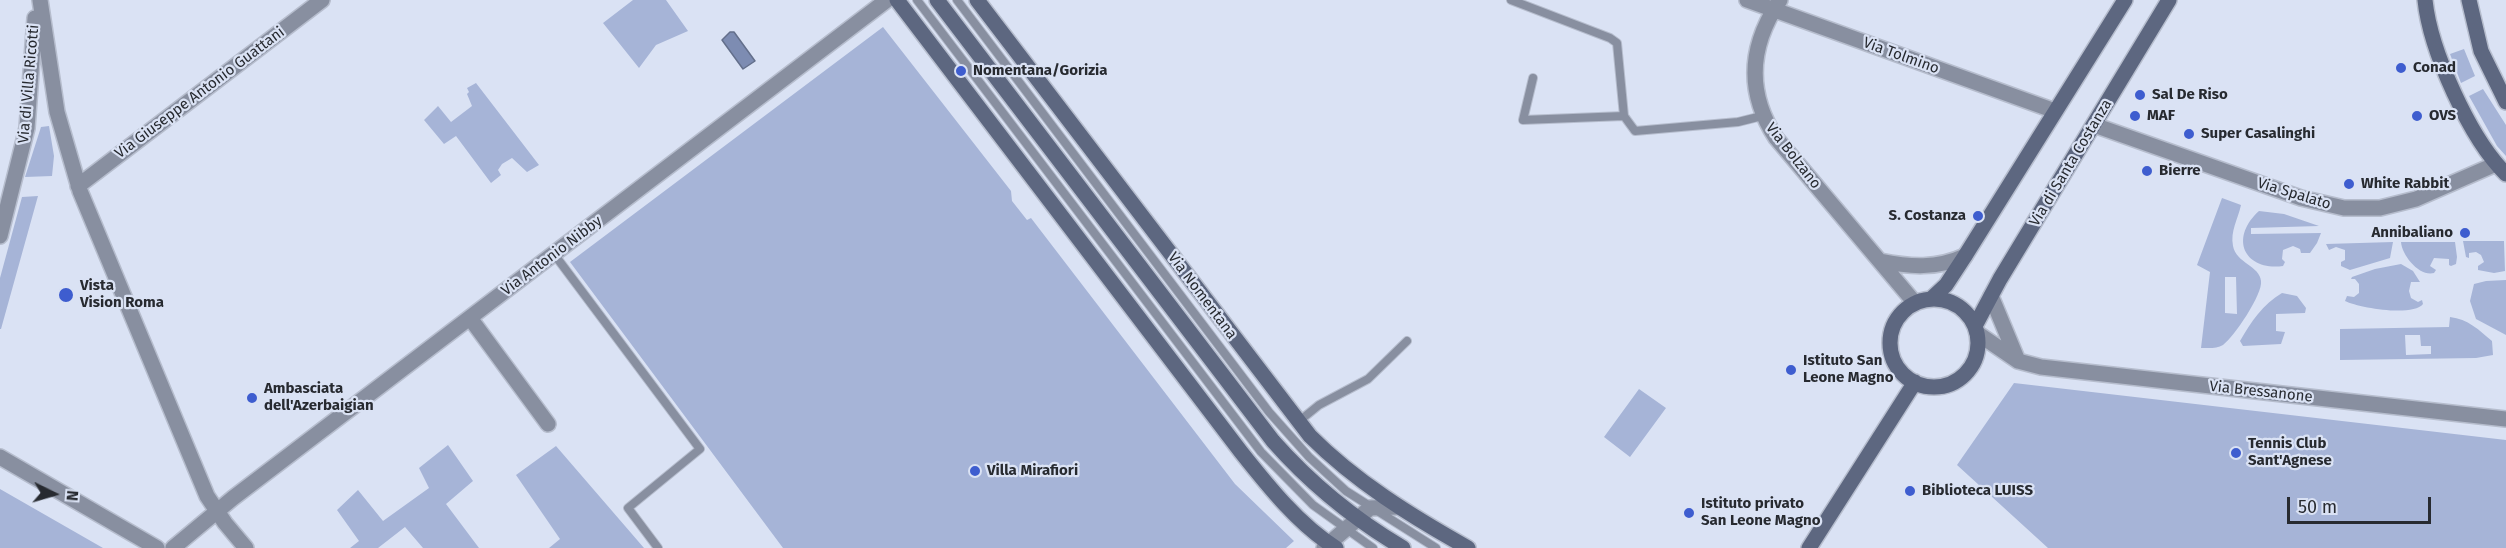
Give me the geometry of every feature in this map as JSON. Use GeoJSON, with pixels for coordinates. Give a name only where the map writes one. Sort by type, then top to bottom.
{"type":"FeatureCollection","features":[{"type":"Feature","properties":{"kind":"street"},"geometry":{"type":"LineString","coordinates":[[38,0],[57,112],[78,186],[207,496],[216,512],[246,548]]}},
{"type":"Feature","properties":{"kind":"street","name":"Via di Villa Ricotti"},"geometry":{"type":"LineString","coordinates":[[0,236],[20,164],[28,118],[38,0]]}},
{"type":"Feature","properties":{"kind":"street","name":"Via Giuseppe Antonio Guattani"},"geometry":{"type":"LineString","coordinates":[[78,186],[322,0]]}},
{"type":"Feature","properties":{"kind":"street","name":"Via Antonio Nibby"},"geometry":{"type":"LineString","coordinates":[[172,548],[216,512],[887,0]]}},
{"type":"Feature","properties":{"kind":"street"},"geometry":{"type":"LineString","coordinates":[[897,0],[1240,452],[1281,499],[1330,547],[1356,518],[1370,508],[1397,507]]}},
{"type":"Feature","properties":{"kind":"street"},"geometry":{"type":"LineString","coordinates":[[937,0],[1272,441],[1313,483],[1356,518],[1403,548]]}},
{"type":"Feature","properties":{"kind":"street","name":"Via Nomentana"},"geometry":{"type":"LineString","coordinates":[[977,0],[1298,422],[1324,450],[1397,507],[1468,548]]}},
{"type":"Feature","properties":{"kind":"street","name":"Via Tolmino"},"geometry":{"type":"LineString","coordinates":[[1747,0],[1776,5],[2055,111]]}},
{"type":"Feature","properties":{"kind":"street"},"geometry":{"type":"LineString","coordinates":[[1923,301],[1947,301],[1962,308],[1976,330],[1977,353],[1973,362],[1961,377],[1943,386],[1915,382],[1897,365],[1892,354],[1891,342],[1898,319],[1905,310],[1946,285],[2125,0]]}},
{"type":"Feature","properties":{"kind":"street","name":"Via di Santa Costanza"},"geometry":{"type":"LineString","coordinates":[[1976,330],[1990,296],[2169,0]]}},
{"type":"Feature","properties":{"kind":"street"},"geometry":{"type":"LineString","coordinates":[[2425,0],[2440,56],[2456,94],[2481,141],[2501,169]]}},
{"type":"Feature","properties":{"kind":"street"},"geometry":{"type":"LineString","coordinates":[[2469,0],[2481,51],[2506,102]]}},
{"type":"Feature","properties":{"kind":"street","name":"Via Bolzano"},"geometry":{"type":"LineString","coordinates":[[1776,5],[1761,40],[1755,69],[1756,93],[1762,116],[1776,138],[1880,261],[1923,301]]}},
{"type":"Feature","properties":{"kind":"street"},"geometry":{"type":"LineString","coordinates":[[28,118],[45,110],[57,112]]}},
{"type":"Feature","properties":{"kind":"street","name":"Via Spalato"},"geometry":{"type":"LineString","coordinates":[[2094,125],[2301,198],[2344,208],[2380,208],[2416,199],[2501,169]]}},
{"type":"Feature","properties":{"kind":"street"},"geometry":{"type":"LineString","coordinates":[[1880,261],[1896,265],[1939,266],[1965,256]]}},
{"type":"Feature","properties":{"kind":"street"},"geometry":{"type":"LineString","coordinates":[[1990,296],[2018,361]]}},
{"type":"Feature","properties":{"kind":"street"},"geometry":{"type":"LineString","coordinates":[[470,318],[548,424]]}},
{"type":"Feature","properties":{"kind":"street","name":"Via Bressanone"},"geometry":{"type":"LineString","coordinates":[[1976,330],[2018,361],[2049,369],[2506,419]]}},
{"type":"Feature","properties":{"kind":"street"},"geometry":{"type":"LineString","coordinates":[[1809,548],[1915,382]]}},
{"type":"Feature","properties":{"kind":"street"},"geometry":{"type":"LineString","coordinates":[[0,457],[157,548]]}},
{"type":"Feature","properties":{"kind":"lane"},"geometry":{"type":"LineString","coordinates":[[917,0],[1261,452],[1297,490],[1344,530],[1372,548]]}},
{"type":"Feature","properties":{"kind":"lane","name":"Via Nomentana"},"geometry":{"type":"LineString","coordinates":[[957,0],[1269,412],[1317,465],[1346,491],[1436,548]]}},
{"type":"Feature","properties":{"kind":"lane"},"geometry":{"type":"LineString","coordinates":[[1511,0],[1610,38],[1617,43],[1624,116],[1635,131],[1738,122],[1762,116]]}},
{"type":"Feature","properties":{"kind":"lane"},"geometry":{"type":"LineString","coordinates":[[1533,78],[1523,120],[1624,116]]}},
{"type":"Feature","properties":{"kind":"lane"},"geometry":{"type":"LineString","coordinates":[[554,254],[699,449],[628,508],[658,548]]}},
{"type":"Feature","properties":{"kind":"lane"},"geometry":{"type":"LineString","coordinates":[[1298,422],[1319,405],[1368,379],[1407,341]]}},
{"type":"Feature","properties":{"kind":"shaded area"},"geometry":{"type":"Polygon","coordinates":[[[633,0],[666,0],[688,31],[656,45],[639,68],[603,23],[633,0]]]}},
{"type":"Feature","properties":{"kind":"shaded area","name":"Villa Mirafiori"},"geometry":{"type":"Polygon","coordinates":[[[883,27],[1011,191],[1012,201],[1027,220],[1031,218],[1235,484],[1294,541],[1286,548],[783,548],[570,262],[883,27]]]}},
{"type":"Feature","properties":{"kind":"shaded area"},"geometry":{"type":"Polygon","coordinates":[[[730,32],[734,32],[755,61],[743,69],[722,40],[730,32]]]}},
{"type":"Feature","properties":{"kind":"shaded area"},"geometry":{"type":"Polygon","coordinates":[[[2464,49],[2475,76],[2461,83],[2450,54],[2464,49]]]}},
{"type":"Feature","properties":{"kind":"shaded area"},"geometry":{"type":"Polygon","coordinates":[[[476,83],[539,165],[527,172],[512,158],[502,164],[498,170],[501,175],[491,183],[456,136],[444,144],[424,120],[438,106],[451,122],[472,106],[467,88],[476,83]]]}},
{"type":"Feature","properties":{"kind":"shaded area"},"geometry":{"type":"Polygon","coordinates":[[[2483,89],[2506,125],[2506,156],[2497,146],[2469,96],[2483,89]]]}},
{"type":"Feature","properties":{"kind":"shaded area"},"geometry":{"type":"Polygon","coordinates":[[[49,126],[54,156],[52,176],[25,177],[41,127],[49,126]]]}},
{"type":"Feature","properties":{"kind":"shaded area"},"geometry":{"type":"Polygon","coordinates":[[[38,196],[0,329],[0,278],[22,197],[38,196]]]}},
{"type":"Feature","properties":{"kind":"shaded area"},"geometry":{"type":"Polygon","coordinates":[[[2222,198],[2241,205],[2233,230],[2233,246],[2238,257],[2257,272],[2261,281],[2253,305],[2240,325],[2223,345],[2218,347],[2201,348],[2210,272],[2197,265],[2222,198]],[[2225,277],[2225,313],[2237,314],[2236,277],[2225,277]]]}},
{"type":"Feature","properties":{"kind":"shaded area"},"geometry":{"type":"Polygon","coordinates":[[[2259,211],[2284,214],[2319,226],[2251,228],[2251,234],[2321,233],[2317,243],[2310,253],[2301,253],[2300,249],[2293,246],[2283,250],[2282,259],[2285,262],[2283,266],[2259,263],[2250,258],[2243,242],[2250,221],[2259,211]]]}},
{"type":"Feature","properties":{"kind":"shaded area"},"geometry":{"type":"Polygon","coordinates":[[[2463,241],[2504,241],[2505,271],[2494,273],[2478,270],[2478,266],[2484,262],[2481,255],[2476,252],[2469,253],[2469,258],[2466,257],[2463,241]]]}},
{"type":"Feature","properties":{"kind":"shaded area"},"geometry":{"type":"Polygon","coordinates":[[[2393,242],[2390,258],[2350,270],[2341,266],[2341,262],[2345,260],[2345,250],[2336,247],[2329,250],[2326,244],[2393,242]]]}},
{"type":"Feature","properties":{"kind":"shaded area"},"geometry":{"type":"Polygon","coordinates":[[[2401,242],[2455,242],[2456,264],[2451,266],[2449,259],[2434,258],[2430,266],[2436,270],[2434,273],[2423,272],[2408,259],[2401,242]]]}},
{"type":"Feature","properties":{"kind":"shaded area"},"geometry":{"type":"Polygon","coordinates":[[[2401,264],[2413,271],[2420,282],[2411,282],[2409,291],[2411,298],[2418,302],[2422,300],[2423,304],[2417,308],[2386,310],[2345,301],[2347,296],[2354,297],[2359,293],[2359,284],[2355,279],[2351,279],[2352,277],[2375,269],[2401,264]]]}},
{"type":"Feature","properties":{"kind":"shaded area"},"geometry":{"type":"Polygon","coordinates":[[[2506,280],[2506,335],[2476,319],[2470,301],[2474,284],[2506,280]]]}},
{"type":"Feature","properties":{"kind":"shaded area"},"geometry":{"type":"Polygon","coordinates":[[[2282,293],[2297,296],[2306,308],[2305,313],[2276,314],[2276,331],[2285,332],[2281,344],[2243,346],[2240,341],[2253,320],[2269,302],[2282,293]]]}},
{"type":"Feature","properties":{"kind":"shaded area"},"geometry":{"type":"Polygon","coordinates":[[[2450,317],[2473,326],[2492,341],[2493,355],[2476,358],[2340,360],[2340,329],[2449,327],[2450,317]],[[2405,335],[2406,355],[2431,354],[2431,346],[2421,346],[2420,335],[2405,335]]]}},
{"type":"Feature","properties":{"kind":"shaded area","name":"Tennis Club Sant'Agnese"},"geometry":{"type":"Polygon","coordinates":[[[2014,383],[2506,440],[2506,548],[2048,548],[1957,465],[2014,383]]]}},
{"type":"Feature","properties":{"kind":"shaded area"},"geometry":{"type":"Polygon","coordinates":[[[1639,389],[1666,408],[1630,457],[1604,437],[1639,389]]]}},
{"type":"Feature","properties":{"kind":"shaded area"},"geometry":{"type":"Polygon","coordinates":[[[448,445],[473,481],[446,504],[479,548],[423,548],[405,527],[378,548],[350,548],[359,541],[337,510],[358,490],[383,521],[429,488],[419,468],[448,445]]]}},
{"type":"Feature","properties":{"kind":"shaded area"},"geometry":{"type":"Polygon","coordinates":[[[556,446],[644,548],[549,548],[560,539],[516,475],[556,446]]]}},
{"type":"Feature","properties":{"kind":"shaded area"},"geometry":{"type":"Polygon","coordinates":[[[0,489],[103,548],[0,548],[0,489]]]}},
{"type":"Feature","properties":{"kind":"place","name":"Conad"},"geometry":{"type":"Point","coordinates":[2401,68]}},
{"type":"Feature","properties":{"kind":"place","name":"Nomentana/Gorizia"},"geometry":{"type":"Point","coordinates":[961,71]}},
{"type":"Feature","properties":{"kind":"place","name":"Sal De Riso"},"geometry":{"type":"Point","coordinates":[2140,95]}},
{"type":"Feature","properties":{"kind":"place","name":"MAF"},"geometry":{"type":"Point","coordinates":[2135,116]}},
{"type":"Feature","properties":{"kind":"place","name":"OVS"},"geometry":{"type":"Point","coordinates":[2417,116]}},
{"type":"Feature","properties":{"kind":"place","name":"Super Casalinghi"},"geometry":{"type":"Point","coordinates":[2189,134]}},
{"type":"Feature","properties":{"kind":"place","name":"Bierre"},"geometry":{"type":"Point","coordinates":[2147,171]}},
{"type":"Feature","properties":{"kind":"place","name":"White Rabbit"},"geometry":{"type":"Point","coordinates":[2349,184]}},
{"type":"Feature","properties":{"kind":"place","name":"S. Costanza"},"geometry":{"type":"Point","coordinates":[1978,216]}},
{"type":"Feature","properties":{"kind":"place","name":"Annibaliano"},"geometry":{"type":"Point","coordinates":[2465,233]}},
{"type":"Feature","properties":{"kind":"place","name":"Vista Vision Roma"},"geometry":{"type":"Point","coordinates":[66,295]}},
{"type":"Feature","properties":{"kind":"place","name":"Istituto San Leone Magno"},"geometry":{"type":"Point","coordinates":[1791,370]}},
{"type":"Feature","properties":{"kind":"place","name":"Ambasciata dell'Azerbaigian"},"geometry":{"type":"Point","coordinates":[252,398]}},
{"type":"Feature","properties":{"kind":"place","name":"Tennis Club Sant'Agnese"},"geometry":{"type":"Point","coordinates":[2236,453]}},
{"type":"Feature","properties":{"kind":"place","name":"Villa Mirafiori"},"geometry":{"type":"Point","coordinates":[975,471]}},
{"type":"Feature","properties":{"kind":"place","name":"Biblioteca LUISS"},"geometry":{"type":"Point","coordinates":[1910,491]}},
{"type":"Feature","properties":{"kind":"place","name":"Istituto privato San Leone Magno"},"geometry":{"type":"Point","coordinates":[1689,513]}}]}
